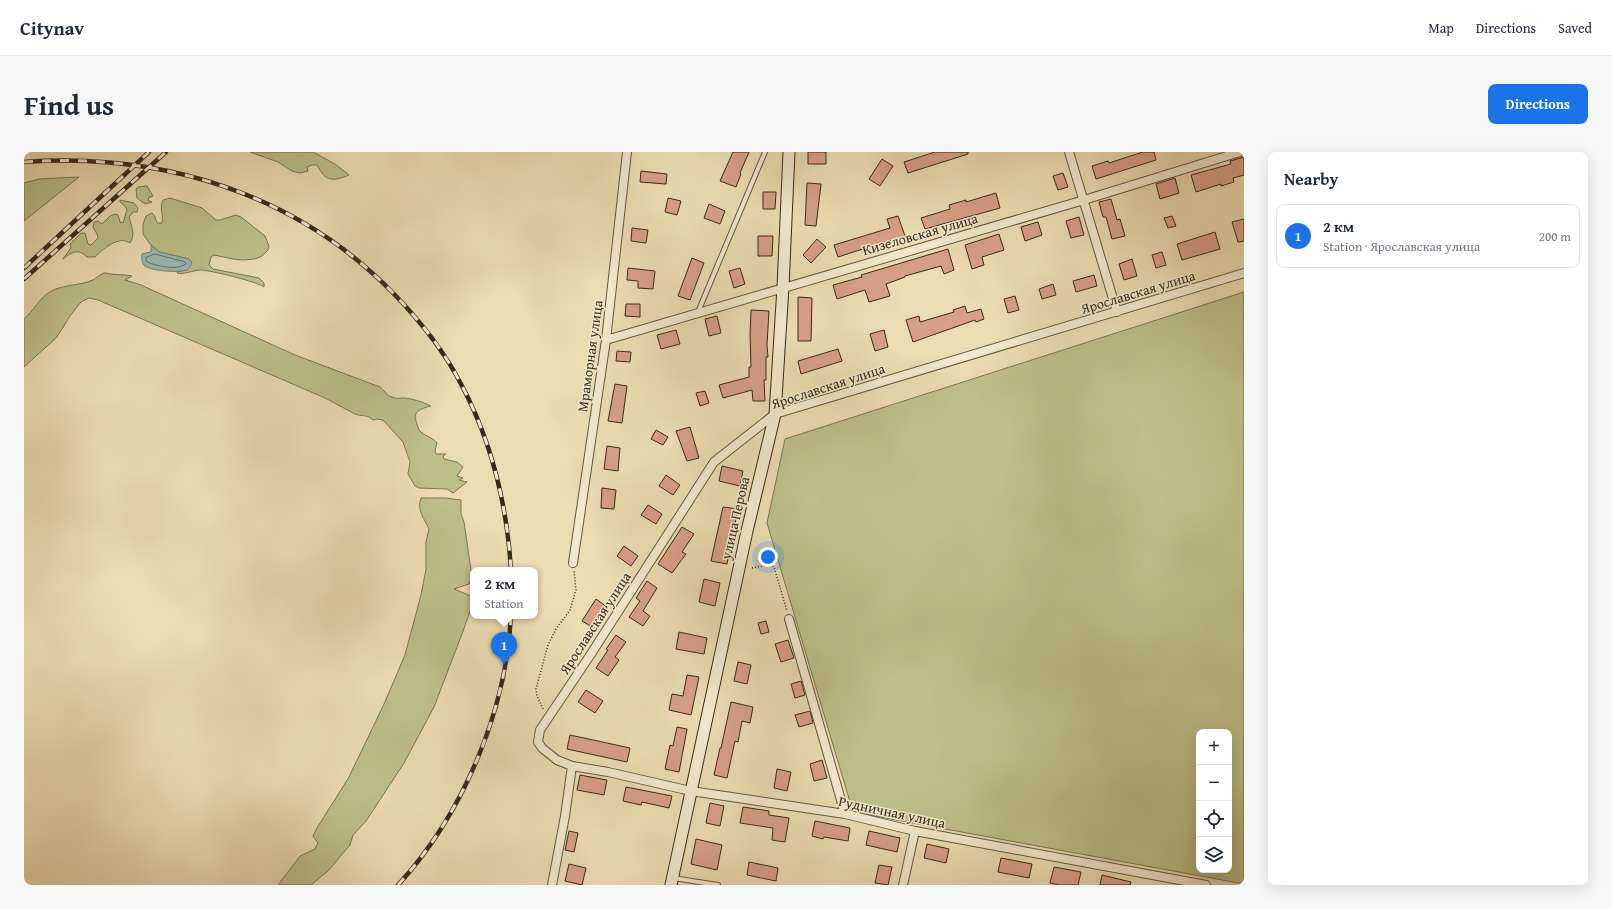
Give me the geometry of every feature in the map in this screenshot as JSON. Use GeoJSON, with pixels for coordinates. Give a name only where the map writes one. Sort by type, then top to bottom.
{"type":"FeatureCollection","features":[{"type":"Feature","properties":{"kind":"main road","name":"улица Перова"},"geometry":{"type":"LineString","coordinates":[[672,881],[775,414],[783,288],[789,152]]}},
{"type":"Feature","properties":{"kind":"street","name":"Мраморная улица"},"geometry":{"type":"LineString","coordinates":[[574,563],[606,340],[627,152]]}},
{"type":"Feature","properties":{"kind":"street"},"geometry":{"type":"LineString","coordinates":[[1069,152],[1117,312]]}},
{"type":"Feature","properties":{"kind":"street","name":"Кизеловская улица"},"geometry":{"type":"LineString","coordinates":[[606,340],[1084,200],[1240,152]]}},
{"type":"Feature","properties":{"kind":"street","name":"Ярославская улица"},"geometry":{"type":"LineString","coordinates":[[572,766],[557,760],[542,748],[538,742],[540,730],[591,654],[714,462],[775,414],[1244,273]]}},
{"type":"Feature","properties":{"kind":"street"},"geometry":{"type":"LineString","coordinates":[[789,619],[845,814]]}},
{"type":"Feature","properties":{"kind":"street"},"geometry":{"type":"LineString","coordinates":[[552,885],[566,816],[572,766]]}},
{"type":"Feature","properties":{"kind":"street","name":"Рудничная улица"},"geometry":{"type":"LineString","coordinates":[[572,766],[608,772],[691,791],[845,814],[915,831],[1206,885]]}},
{"type":"Feature","properties":{"kind":"street"},"geometry":{"type":"LineString","coordinates":[[904,885],[915,831]]}},
{"type":"Feature","properties":{"kind":"lane"},"geometry":{"type":"LineString","coordinates":[[697,314],[765,152]]}},
{"type":"Feature","properties":{"kind":"lane"},"geometry":{"type":"LineString","coordinates":[[672,881],[718,885]]}},
{"type":"Feature","properties":{"kind":"path"},"geometry":{"type":"LineString","coordinates":[[547,720],[537,696],[536,689],[548,645],[556,629],[570,610],[576,590],[574,563]]}},
{"type":"Feature","properties":{"kind":"path"},"geometry":{"type":"LineString","coordinates":[[752,568],[770,565],[774,567],[789,619]]}},
{"type":"Feature","properties":{"kind":"green space"},"geometry":{"type":"Polygon","coordinates":[[[250,152],[313,152],[335,164],[349,175],[338,179],[331,179],[321,172],[317,165],[307,167],[308,171],[300,173],[292,171],[278,162],[250,152]]]}},
{"type":"Feature","properties":{"kind":"green space"},"geometry":{"type":"Polygon","coordinates":[[[79,177],[24,221],[24,183],[39,179],[79,177]]]}},
{"type":"Feature","properties":{"kind":"green space"},"geometry":{"type":"Polygon","coordinates":[[[147,186],[153,196],[148,198],[149,201],[152,202],[145,204],[137,198],[136,189],[138,187],[147,186]]]}},
{"type":"Feature","properties":{"kind":"green space"},"geometry":{"type":"Polygon","coordinates":[[[170,198],[202,208],[216,220],[236,215],[241,217],[265,236],[269,246],[268,250],[262,256],[255,259],[243,260],[214,255],[211,257],[209,265],[213,269],[259,278],[264,283],[264,287],[244,279],[201,270],[177,273],[178,271],[182,271],[192,262],[189,259],[159,252],[150,244],[143,234],[143,224],[146,216],[152,213],[158,223],[162,223],[162,203],[163,200],[170,198]]]}},
{"type":"Feature","properties":{"kind":"green space"},"geometry":{"type":"Polygon","coordinates":[[[120,200],[134,203],[138,208],[137,212],[133,212],[129,217],[133,233],[130,243],[121,241],[111,244],[95,257],[87,257],[84,254],[75,252],[69,254],[63,259],[71,248],[70,244],[81,233],[85,233],[88,244],[91,245],[98,238],[93,227],[94,222],[98,221],[102,224],[110,216],[115,214],[118,215],[120,222],[123,223],[127,210],[120,200]]]}},
{"type":"Feature","properties":{"kind":"green space"},"geometry":{"type":"Polygon","coordinates":[[[104,273],[132,276],[125,280],[141,285],[295,355],[380,387],[390,396],[415,400],[431,406],[417,412],[415,418],[419,430],[437,443],[435,450],[436,454],[446,454],[443,456],[444,459],[457,462],[463,467],[457,476],[463,478],[459,480],[467,482],[453,493],[447,489],[419,488],[415,486],[408,474],[410,462],[403,442],[383,420],[373,420],[367,416],[355,414],[325,398],[98,300],[89,298],[81,302],[57,337],[24,367],[24,319],[46,295],[55,289],[88,282],[104,273]]]}},
{"type":"Feature","properties":{"kind":"green space"},"geometry":{"type":"Polygon","coordinates":[[[1244,292],[1244,884],[853,812],[767,523],[785,439],[1244,292]]]}},
{"type":"Feature","properties":{"kind":"green space"},"geometry":{"type":"Polygon","coordinates":[[[421,498],[461,500],[461,514],[464,522],[471,567],[469,584],[454,589],[470,596],[470,611],[462,634],[434,707],[404,763],[366,821],[353,835],[350,845],[328,871],[311,885],[278,885],[300,856],[315,849],[318,843],[313,836],[349,777],[384,704],[405,655],[421,595],[426,569],[426,542],[429,529],[420,511],[421,498]]]}},
{"type":"Feature","properties":{"kind":"water"},"geometry":{"type":"Polygon","coordinates":[[[151,245],[159,252],[189,259],[192,262],[189,268],[183,271],[172,271],[148,268],[142,262],[142,254],[151,252],[151,245]]]}},
{"type":"Feature","properties":{"kind":"building"},"geometry":{"type":"Polygon","coordinates":[[[733,152],[749,152],[736,187],[720,181],[733,152]]]}},
{"type":"Feature","properties":{"kind":"building"},"geometry":{"type":"Polygon","coordinates":[[[808,152],[826,152],[826,164],[808,164],[808,152]]]}},
{"type":"Feature","properties":{"kind":"building"},"geometry":{"type":"Polygon","coordinates":[[[935,152],[968,152],[968,154],[908,173],[904,162],[935,152]]]}},
{"type":"Feature","properties":{"kind":"building"},"geometry":{"type":"Polygon","coordinates":[[[1143,152],[1154,152],[1156,160],[1096,179],[1092,166],[1108,161],[1109,163],[1143,152]]]}},
{"type":"Feature","properties":{"kind":"building"},"geometry":{"type":"Polygon","coordinates":[[[1244,157],[1244,175],[1233,178],[1234,182],[1221,186],[1221,184],[1196,192],[1191,175],[1231,164],[1230,161],[1244,157]]]}},
{"type":"Feature","properties":{"kind":"building"},"geometry":{"type":"Polygon","coordinates":[[[882,159],[893,166],[880,186],[869,179],[882,159]]]}},
{"type":"Feature","properties":{"kind":"building"},"geometry":{"type":"Polygon","coordinates":[[[641,171],[667,174],[666,184],[640,182],[641,171]]]}},
{"type":"Feature","properties":{"kind":"building"},"geometry":{"type":"Polygon","coordinates":[[[1063,173],[1068,187],[1058,190],[1053,176],[1063,173]]]}},
{"type":"Feature","properties":{"kind":"building"},"geometry":{"type":"Polygon","coordinates":[[[1175,178],[1179,193],[1160,199],[1156,184],[1175,178]]]}},
{"type":"Feature","properties":{"kind":"building"},"geometry":{"type":"Polygon","coordinates":[[[807,183],[821,184],[816,226],[805,225],[807,183]]]}},
{"type":"Feature","properties":{"kind":"building"},"geometry":{"type":"Polygon","coordinates":[[[763,192],[776,192],[775,209],[763,209],[763,192]]]}},
{"type":"Feature","properties":{"kind":"building"},"geometry":{"type":"Polygon","coordinates":[[[996,193],[1000,208],[925,229],[921,218],[950,209],[949,205],[966,200],[966,202],[996,193]]]}},
{"type":"Feature","properties":{"kind":"building"},"geometry":{"type":"Polygon","coordinates":[[[668,198],[681,201],[677,215],[665,212],[668,198]]]}},
{"type":"Feature","properties":{"kind":"building"},"geometry":{"type":"Polygon","coordinates":[[[1111,199],[1117,220],[1120,219],[1125,236],[1112,239],[1106,217],[1103,217],[1099,202],[1111,199]]]}},
{"type":"Feature","properties":{"kind":"building"},"geometry":{"type":"Polygon","coordinates":[[[709,204],[725,211],[720,224],[704,218],[709,204]]]}},
{"type":"Feature","properties":{"kind":"building"},"geometry":{"type":"Polygon","coordinates":[[[898,216],[905,236],[886,242],[887,244],[869,247],[838,257],[834,245],[890,228],[887,219],[898,216]]]}},
{"type":"Feature","properties":{"kind":"building"},"geometry":{"type":"Polygon","coordinates":[[[1172,216],[1176,226],[1168,228],[1164,218],[1172,216]]]}},
{"type":"Feature","properties":{"kind":"building"},"geometry":{"type":"Polygon","coordinates":[[[1079,217],[1084,235],[1071,238],[1066,221],[1079,217]]]}},
{"type":"Feature","properties":{"kind":"building"},"geometry":{"type":"Polygon","coordinates":[[[1244,219],[1244,241],[1238,242],[1232,222],[1244,219]]]}},
{"type":"Feature","properties":{"kind":"building"},"geometry":{"type":"Polygon","coordinates":[[[1038,222],[1042,235],[1025,241],[1021,227],[1038,222]]]}},
{"type":"Feature","properties":{"kind":"building"},"geometry":{"type":"Polygon","coordinates":[[[632,228],[648,230],[646,243],[631,241],[632,228]]]}},
{"type":"Feature","properties":{"kind":"building"},"geometry":{"type":"Polygon","coordinates":[[[1215,232],[1220,249],[1182,260],[1177,244],[1215,232]]]}},
{"type":"Feature","properties":{"kind":"building"},"geometry":{"type":"Polygon","coordinates":[[[999,234],[1004,250],[982,257],[984,265],[972,269],[965,245],[999,234]]]}},
{"type":"Feature","properties":{"kind":"building"},"geometry":{"type":"Polygon","coordinates":[[[758,236],[773,236],[772,256],[758,256],[758,236]]]}},
{"type":"Feature","properties":{"kind":"building"},"geometry":{"type":"Polygon","coordinates":[[[817,239],[826,247],[811,263],[803,255],[817,239]]]}},
{"type":"Feature","properties":{"kind":"building"},"geometry":{"type":"Polygon","coordinates":[[[948,249],[954,270],[944,274],[941,266],[905,276],[886,284],[890,296],[869,302],[865,290],[837,299],[833,285],[948,249]]]}},
{"type":"Feature","properties":{"kind":"building"},"geometry":{"type":"Polygon","coordinates":[[[1162,252],[1166,265],[1156,268],[1152,255],[1162,252]]]}},
{"type":"Feature","properties":{"kind":"building"},"geometry":{"type":"Polygon","coordinates":[[[692,258],[704,263],[690,300],[678,296],[692,258]]]}},
{"type":"Feature","properties":{"kind":"building"},"geometry":{"type":"Polygon","coordinates":[[[1132,259],[1137,276],[1124,280],[1119,264],[1132,259]]]}},
{"type":"Feature","properties":{"kind":"building"},"geometry":{"type":"Polygon","coordinates":[[[628,268],[655,271],[653,289],[638,288],[638,281],[627,280],[628,268]]]}},
{"type":"Feature","properties":{"kind":"building"},"geometry":{"type":"Polygon","coordinates":[[[740,268],[745,284],[734,288],[729,271],[740,268]]]}},
{"type":"Feature","properties":{"kind":"building"},"geometry":{"type":"Polygon","coordinates":[[[1094,275],[1097,286],[1076,292],[1073,281],[1094,275]]]}},
{"type":"Feature","properties":{"kind":"building"},"geometry":{"type":"Polygon","coordinates":[[[1053,284],[1056,295],[1042,299],[1039,289],[1053,284]]]}},
{"type":"Feature","properties":{"kind":"building"},"geometry":{"type":"Polygon","coordinates":[[[1015,296],[1019,310],[1008,313],[1004,299],[1015,296]]]}},
{"type":"Feature","properties":{"kind":"building"},"geometry":{"type":"Polygon","coordinates":[[[798,297],[812,298],[811,341],[798,341],[798,297]]]}},
{"type":"Feature","properties":{"kind":"building"},"geometry":{"type":"Polygon","coordinates":[[[626,304],[640,304],[640,317],[625,316],[626,304]]]}},
{"type":"Feature","properties":{"kind":"building"},"geometry":{"type":"Polygon","coordinates":[[[965,306],[967,313],[981,309],[984,319],[976,322],[975,320],[913,342],[906,320],[919,316],[920,322],[954,312],[953,310],[965,306]]]}},
{"type":"Feature","properties":{"kind":"building"},"geometry":{"type":"Polygon","coordinates":[[[751,310],[769,311],[767,345],[768,357],[766,357],[766,380],[764,380],[765,401],[753,401],[752,390],[723,398],[719,385],[749,377],[749,367],[751,367],[751,310]]]}},
{"type":"Feature","properties":{"kind":"building"},"geometry":{"type":"Polygon","coordinates":[[[717,316],[721,333],[709,336],[705,319],[717,316]]]}},
{"type":"Feature","properties":{"kind":"building"},"geometry":{"type":"Polygon","coordinates":[[[676,330],[680,344],[661,349],[657,335],[676,330]]]}},
{"type":"Feature","properties":{"kind":"building"},"geometry":{"type":"Polygon","coordinates":[[[884,330],[888,347],[875,351],[870,334],[884,330]]]}},
{"type":"Feature","properties":{"kind":"building"},"geometry":{"type":"Polygon","coordinates":[[[838,349],[842,361],[801,374],[798,361],[838,349]]]}},
{"type":"Feature","properties":{"kind":"building"},"geometry":{"type":"Polygon","coordinates":[[[617,351],[631,352],[630,362],[616,361],[617,351]]]}},
{"type":"Feature","properties":{"kind":"building"},"geometry":{"type":"Polygon","coordinates":[[[615,384],[627,386],[622,423],[608,421],[615,384]]]}},
{"type":"Feature","properties":{"kind":"building"},"geometry":{"type":"Polygon","coordinates":[[[705,391],[709,403],[700,406],[696,393],[705,391]]]}},
{"type":"Feature","properties":{"kind":"building"},"geometry":{"type":"Polygon","coordinates":[[[690,427],[699,458],[687,461],[676,431],[690,427]]]}},
{"type":"Feature","properties":{"kind":"building"},"geometry":{"type":"Polygon","coordinates":[[[656,430],[668,437],[663,445],[651,439],[656,430]]]}},
{"type":"Feature","properties":{"kind":"building"},"geometry":{"type":"Polygon","coordinates":[[[607,446],[620,448],[618,471],[604,469],[607,446]]]}},
{"type":"Feature","properties":{"kind":"building"},"geometry":{"type":"Polygon","coordinates":[[[722,466],[743,471],[740,486],[719,481],[722,466]]]}},
{"type":"Feature","properties":{"kind":"building"},"geometry":{"type":"Polygon","coordinates":[[[666,475],[680,485],[673,495],[659,486],[666,475]]]}},
{"type":"Feature","properties":{"kind":"building"},"geometry":{"type":"Polygon","coordinates":[[[602,488],[616,490],[614,509],[601,508],[602,488]]]}},
{"type":"Feature","properties":{"kind":"building"},"geometry":{"type":"Polygon","coordinates":[[[648,505],[662,514],[656,524],[641,515],[648,505]]]}},
{"type":"Feature","properties":{"kind":"building"},"geometry":{"type":"Polygon","coordinates":[[[723,507],[738,509],[727,564],[711,561],[723,507]]]}},
{"type":"Feature","properties":{"kind":"building"},"geometry":{"type":"Polygon","coordinates":[[[682,527],[694,534],[682,552],[686,554],[672,573],[658,564],[682,527]]]}},
{"type":"Feature","properties":{"kind":"building"},"geometry":{"type":"Polygon","coordinates":[[[624,546],[638,556],[631,566],[617,556],[624,546]]]}},
{"type":"Feature","properties":{"kind":"building"},"geometry":{"type":"Polygon","coordinates":[[[704,579],[720,583],[715,606],[699,602],[704,579]]]}},
{"type":"Feature","properties":{"kind":"building"},"geometry":{"type":"Polygon","coordinates":[[[647,581],[657,588],[643,611],[650,616],[643,626],[629,617],[640,601],[636,598],[647,581]]]}},
{"type":"Feature","properties":{"kind":"building"},"geometry":{"type":"Polygon","coordinates":[[[596,599],[607,607],[594,628],[582,621],[596,599]]]}},
{"type":"Feature","properties":{"kind":"building"},"geometry":{"type":"Polygon","coordinates":[[[766,621],[769,632],[761,634],[758,623],[766,621]]]}},
{"type":"Feature","properties":{"kind":"building"},"geometry":{"type":"Polygon","coordinates":[[[679,632],[707,638],[704,654],[676,649],[679,632]]]}},
{"type":"Feature","properties":{"kind":"building"},"geometry":{"type":"Polygon","coordinates":[[[616,635],[626,642],[615,657],[619,660],[608,676],[596,668],[608,650],[606,649],[616,635]]]}},
{"type":"Feature","properties":{"kind":"building"},"geometry":{"type":"Polygon","coordinates":[[[788,640],[794,658],[781,662],[775,644],[788,640]]]}},
{"type":"Feature","properties":{"kind":"building"},"geometry":{"type":"Polygon","coordinates":[[[738,662],[751,665],[747,684],[734,681],[738,662]]]}},
{"type":"Feature","properties":{"kind":"building"},"geometry":{"type":"Polygon","coordinates":[[[687,675],[699,677],[691,715],[669,710],[672,694],[683,696],[687,675]]]}},
{"type":"Feature","properties":{"kind":"building"},"geometry":{"type":"Polygon","coordinates":[[[801,681],[805,695],[795,698],[791,684],[801,681]]]}},
{"type":"Feature","properties":{"kind":"building"},"geometry":{"type":"Polygon","coordinates":[[[586,690],[603,701],[595,713],[578,702],[586,690]]]}},
{"type":"Feature","properties":{"kind":"building"},"geometry":{"type":"Polygon","coordinates":[[[731,702],[753,707],[750,723],[742,721],[738,742],[735,741],[727,778],[714,775],[731,702]]]}},
{"type":"Feature","properties":{"kind":"building"},"geometry":{"type":"Polygon","coordinates":[[[810,711],[813,723],[799,727],[795,715],[810,711]]]}},
{"type":"Feature","properties":{"kind":"building"},"geometry":{"type":"Polygon","coordinates":[[[677,727],[687,729],[679,772],[665,769],[670,745],[673,746],[677,727]]]}},
{"type":"Feature","properties":{"kind":"building"},"geometry":{"type":"Polygon","coordinates":[[[570,735],[630,748],[627,762],[567,749],[570,735]]]}},
{"type":"Feature","properties":{"kind":"building"},"geometry":{"type":"Polygon","coordinates":[[[822,760],[827,778],[814,781],[810,764],[822,760]]]}},
{"type":"Feature","properties":{"kind":"building"},"geometry":{"type":"Polygon","coordinates":[[[777,769],[791,772],[787,791],[774,788],[777,769]]]}},
{"type":"Feature","properties":{"kind":"building"},"geometry":{"type":"Polygon","coordinates":[[[580,775],[607,780],[604,795],[577,790],[580,775]]]}},
{"type":"Feature","properties":{"kind":"building"},"geometry":{"type":"Polygon","coordinates":[[[626,787],[672,796],[669,808],[642,802],[641,805],[623,801],[626,787]]]}},
{"type":"Feature","properties":{"kind":"building"},"geometry":{"type":"Polygon","coordinates":[[[710,803],[724,806],[720,826],[706,823],[710,803]]]}},
{"type":"Feature","properties":{"kind":"building"},"geometry":{"type":"Polygon","coordinates":[[[743,807],[769,811],[769,815],[789,818],[785,842],[772,840],[773,828],[740,823],[743,807]]]}},
{"type":"Feature","properties":{"kind":"building"},"geometry":{"type":"Polygon","coordinates":[[[815,821],[850,828],[848,841],[824,837],[823,839],[812,836],[815,821]]]}},
{"type":"Feature","properties":{"kind":"building"},"geometry":{"type":"Polygon","coordinates":[[[569,831],[578,833],[574,852],[565,850],[569,831]]]}},
{"type":"Feature","properties":{"kind":"building"},"geometry":{"type":"Polygon","coordinates":[[[869,831],[900,838],[897,852],[866,845],[869,831]]]}},
{"type":"Feature","properties":{"kind":"building"},"geometry":{"type":"Polygon","coordinates":[[[696,839],[722,845],[717,870],[691,864],[696,839]]]}},
{"type":"Feature","properties":{"kind":"building"},"geometry":{"type":"Polygon","coordinates":[[[927,844],[949,849],[946,863],[924,858],[927,844]]]}},
{"type":"Feature","properties":{"kind":"building"},"geometry":{"type":"Polygon","coordinates":[[[1001,858],[1032,864],[1029,878],[998,872],[1001,858]]]}},
{"type":"Feature","properties":{"kind":"building"},"geometry":{"type":"Polygon","coordinates":[[[749,862],[778,868],[776,881],[747,875],[749,862]]]}},
{"type":"Feature","properties":{"kind":"building"},"geometry":{"type":"Polygon","coordinates":[[[569,864],[586,868],[582,885],[565,881],[569,864]]]}},
{"type":"Feature","properties":{"kind":"building"},"geometry":{"type":"Polygon","coordinates":[[[879,865],[892,867],[888,885],[875,883],[879,865]]]}},
{"type":"Feature","properties":{"kind":"building"},"geometry":{"type":"Polygon","coordinates":[[[1054,867],[1081,872],[1078,885],[1059,885],[1050,883],[1054,867]]]}},
{"type":"Feature","properties":{"kind":"building"},"geometry":{"type":"Polygon","coordinates":[[[1102,875],[1131,882],[1130,885],[1100,885],[1102,875]]]}},
{"type":"Feature","properties":{"kind":"railway"},"geometry":{"type":"LineString","coordinates":[[24,268],[149,152]]}},
{"type":"Feature","properties":{"kind":"railway"},"geometry":{"type":"LineString","coordinates":[[24,279],[166,152]]}},
{"type":"Feature","properties":{"kind":"railway"},"geometry":{"type":"LineString","coordinates":[[24,162],[76,161],[127,164],[177,173],[225,187],[272,206],[316,230],[357,260],[395,295],[414,316],[440,348],[461,384],[481,429],[496,475],[506,522],[511,567]]}},
{"type":"Feature","properties":{"kind":"railway"},"geometry":{"type":"LineString","coordinates":[[398,885],[421,857],[442,827],[461,794],[477,760],[490,725],[500,689],[507,652],[511,619]]}},
{"type":"Feature","properties":{"kind":"place","name":"2 км"},"geometry":{"type":"Point","coordinates":[504,665]}}]}
